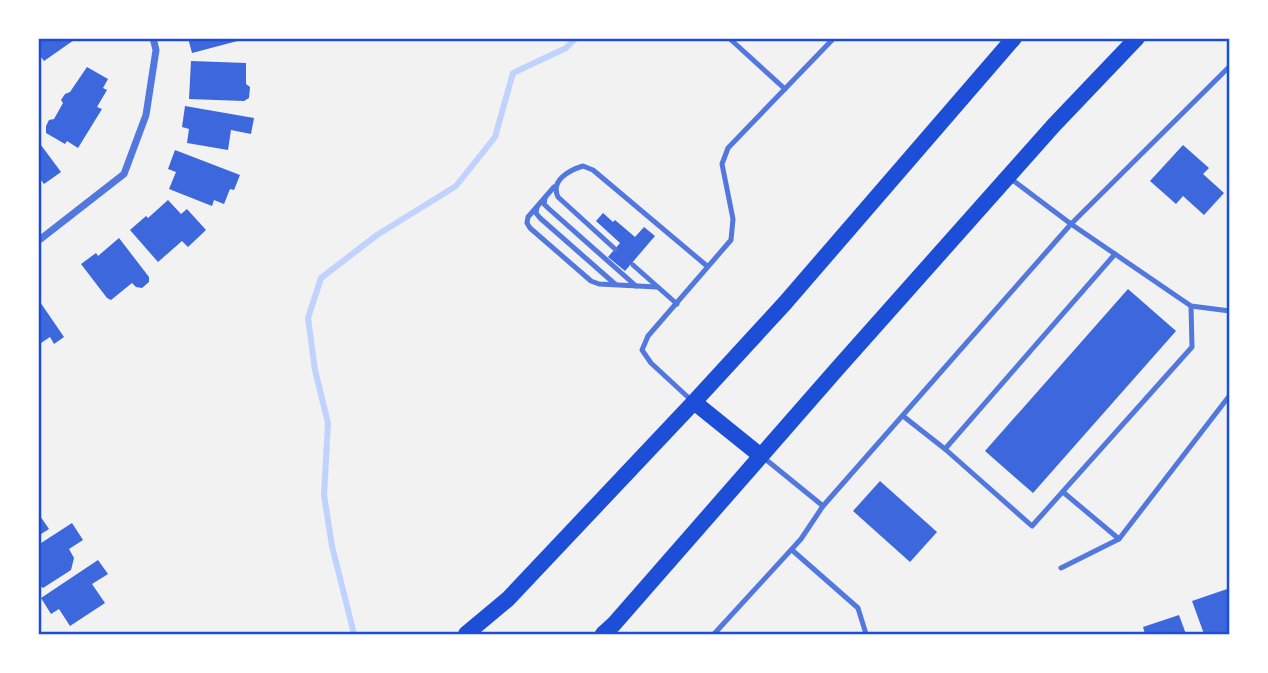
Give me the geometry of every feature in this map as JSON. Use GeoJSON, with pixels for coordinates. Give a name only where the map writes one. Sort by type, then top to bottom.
{"type":"FeatureCollection","features":[{"type":"Feature","properties":{"kind":"main road"},"geometry":{"type":"LineString","coordinates":[[466,635],[508,599],[785,303],[1014,38]]}},
{"type":"Feature","properties":{"kind":"main road"},"geometry":{"type":"LineString","coordinates":[[603,635],[1009,177],[1137,38]]}},
{"type":"Feature","properties":{"kind":"main road"},"geometry":{"type":"LineString","coordinates":[[694,402],[761,456]]}},
{"type":"Feature","properties":{"kind":"street"},"geometry":{"type":"LineString","coordinates":[[38,241],[124,174],[146,115],[156,50],[153,38]]}},
{"type":"Feature","properties":{"kind":"lane"},"geometry":{"type":"LineString","coordinates":[[729,38],[785,89]]}},
{"type":"Feature","properties":{"kind":"lane"},"geometry":{"type":"LineString","coordinates":[[694,402],[650,363],[642,350],[648,337],[731,240],[733,219],[722,164],[728,148],[834,38]]}},
{"type":"Feature","properties":{"kind":"lane"},"geometry":{"type":"LineString","coordinates":[[714,635],[792,550],[823,506],[1072,224],[1230,66]]}},
{"type":"Feature","properties":{"kind":"lane"},"geometry":{"type":"LineString","coordinates":[[657,286],[599,284],[591,281],[530,228],[528,217],[571,170],[583,166],[593,170],[707,267]]}},
{"type":"Feature","properties":{"kind":"lane"},"geometry":{"type":"LineString","coordinates":[[1009,177],[1191,306],[1230,311]]}},
{"type":"Feature","properties":{"kind":"lane"},"geometry":{"type":"LineString","coordinates":[[556,185],[558,197],[615,249]]}},
{"type":"Feature","properties":{"kind":"lane"},"geometry":{"type":"LineString","coordinates":[[545,198],[544,204],[548,208],[636,286]]}},
{"type":"Feature","properties":{"kind":"lane"},"geometry":{"type":"LineString","coordinates":[[537,207],[536,212],[540,218],[616,285]]}},
{"type":"Feature","properties":{"kind":"lane"},"geometry":{"type":"LineString","coordinates":[[945,449],[1115,254]]}},
{"type":"Feature","properties":{"kind":"lane"},"geometry":{"type":"LineString","coordinates":[[633,265],[677,304]]}},
{"type":"Feature","properties":{"kind":"lane"},"geometry":{"type":"LineString","coordinates":[[903,416],[945,449],[1032,526],[1192,347],[1191,306]]}},
{"type":"Feature","properties":{"kind":"lane"},"geometry":{"type":"LineString","coordinates":[[1060,568],[1119,539],[1230,395]]}},
{"type":"Feature","properties":{"kind":"lane"},"geometry":{"type":"LineString","coordinates":[[761,456],[823,506]]}},
{"type":"Feature","properties":{"kind":"lane"},"geometry":{"type":"LineString","coordinates":[[1063,492],[1119,539]]}},
{"type":"Feature","properties":{"kind":"lane"},"geometry":{"type":"LineString","coordinates":[[792,550],[858,608],[866,635]]}},
{"type":"Feature","properties":{"kind":"building"},"geometry":{"type":"Polygon","coordinates":[[[38,38],[77,38],[44,61],[38,53],[38,38]]]}},
{"type":"Feature","properties":{"kind":"building"},"geometry":{"type":"Polygon","coordinates":[[[188,38],[245,38],[245,39],[192,53],[188,38]]]}},
{"type":"Feature","properties":{"kind":"building"},"geometry":{"type":"Polygon","coordinates":[[[191,61],[246,63],[249,98],[244,101],[189,99],[191,61]]]}},
{"type":"Feature","properties":{"kind":"building"},"geometry":{"type":"Polygon","coordinates":[[[87,67],[108,79],[103,88],[107,90],[97,107],[102,109],[78,148],[46,133],[46,126],[49,120],[54,119],[65,94],[70,92],[87,67]]]}},
{"type":"Feature","properties":{"kind":"building"},"geometry":{"type":"Polygon","coordinates":[[[185,106],[254,118],[251,134],[231,130],[228,150],[187,143],[189,129],[182,127],[185,106]]]}},
{"type":"Feature","properties":{"kind":"building"},"geometry":{"type":"Polygon","coordinates":[[[38,141],[61,172],[44,184],[38,176],[38,141]]]}},
{"type":"Feature","properties":{"kind":"building"},"geometry":{"type":"Polygon","coordinates":[[[1183,145],[1209,168],[1203,174],[1224,193],[1204,215],[1183,196],[1176,204],[1150,181],[1183,145]]]}},
{"type":"Feature","properties":{"kind":"building"},"geometry":{"type":"Polygon","coordinates":[[[175,150],[240,175],[224,204],[214,200],[212,206],[169,189],[176,172],[168,169],[175,150]]]}},
{"type":"Feature","properties":{"kind":"building"},"geometry":{"type":"Polygon","coordinates":[[[168,200],[181,214],[187,209],[206,230],[188,247],[182,241],[158,262],[130,230],[168,200]]]}},
{"type":"Feature","properties":{"kind":"building"},"geometry":{"type":"Polygon","coordinates":[[[603,213],[635,237],[644,227],[655,236],[625,271],[608,257],[620,243],[596,221],[603,213]]]}},
{"type":"Feature","properties":{"kind":"building"},"geometry":{"type":"Polygon","coordinates":[[[119,238],[149,277],[149,282],[142,288],[132,283],[111,300],[81,264],[96,253],[98,256],[119,238]]]}},
{"type":"Feature","properties":{"kind":"building"},"geometry":{"type":"Polygon","coordinates":[[[1128,289],[1176,331],[1033,493],[985,451],[1128,289]]]}},
{"type":"Feature","properties":{"kind":"building"},"geometry":{"type":"Polygon","coordinates":[[[38,299],[64,337],[54,344],[50,337],[41,343],[38,339],[38,299]]]}},
{"type":"Feature","properties":{"kind":"building"},"geometry":{"type":"Polygon","coordinates":[[[880,481],[937,532],[910,562],[853,511],[880,481]]]}},
{"type":"Feature","properties":{"kind":"building"},"geometry":{"type":"Polygon","coordinates":[[[38,513],[49,529],[38,536],[38,513]]]}},
{"type":"Feature","properties":{"kind":"building"},"geometry":{"type":"Polygon","coordinates":[[[72,523],[83,540],[69,549],[74,558],[71,570],[43,588],[38,584],[38,545],[72,523]]]}},
{"type":"Feature","properties":{"kind":"building"},"geometry":{"type":"Polygon","coordinates":[[[98,560],[108,574],[92,584],[105,603],[70,626],[59,609],[51,614],[41,598],[98,560]]]}},
{"type":"Feature","properties":{"kind":"building"},"geometry":{"type":"Polygon","coordinates":[[[1230,588],[1230,634],[1204,634],[1192,601],[1230,588]]]}},
{"type":"Feature","properties":{"kind":"building"},"geometry":{"type":"Polygon","coordinates":[[[1179,615],[1186,634],[1145,634],[1143,627],[1179,615]]]}},
{"type":"Feature","properties":{"kind":"waterway"},"geometry":{"type":"LineString","coordinates":[[354,634],[332,546],[324,495],[328,423],[315,370],[308,318],[321,278],[377,235],[456,186],[495,137],[513,73],[566,48],[576,38]]}}]}
